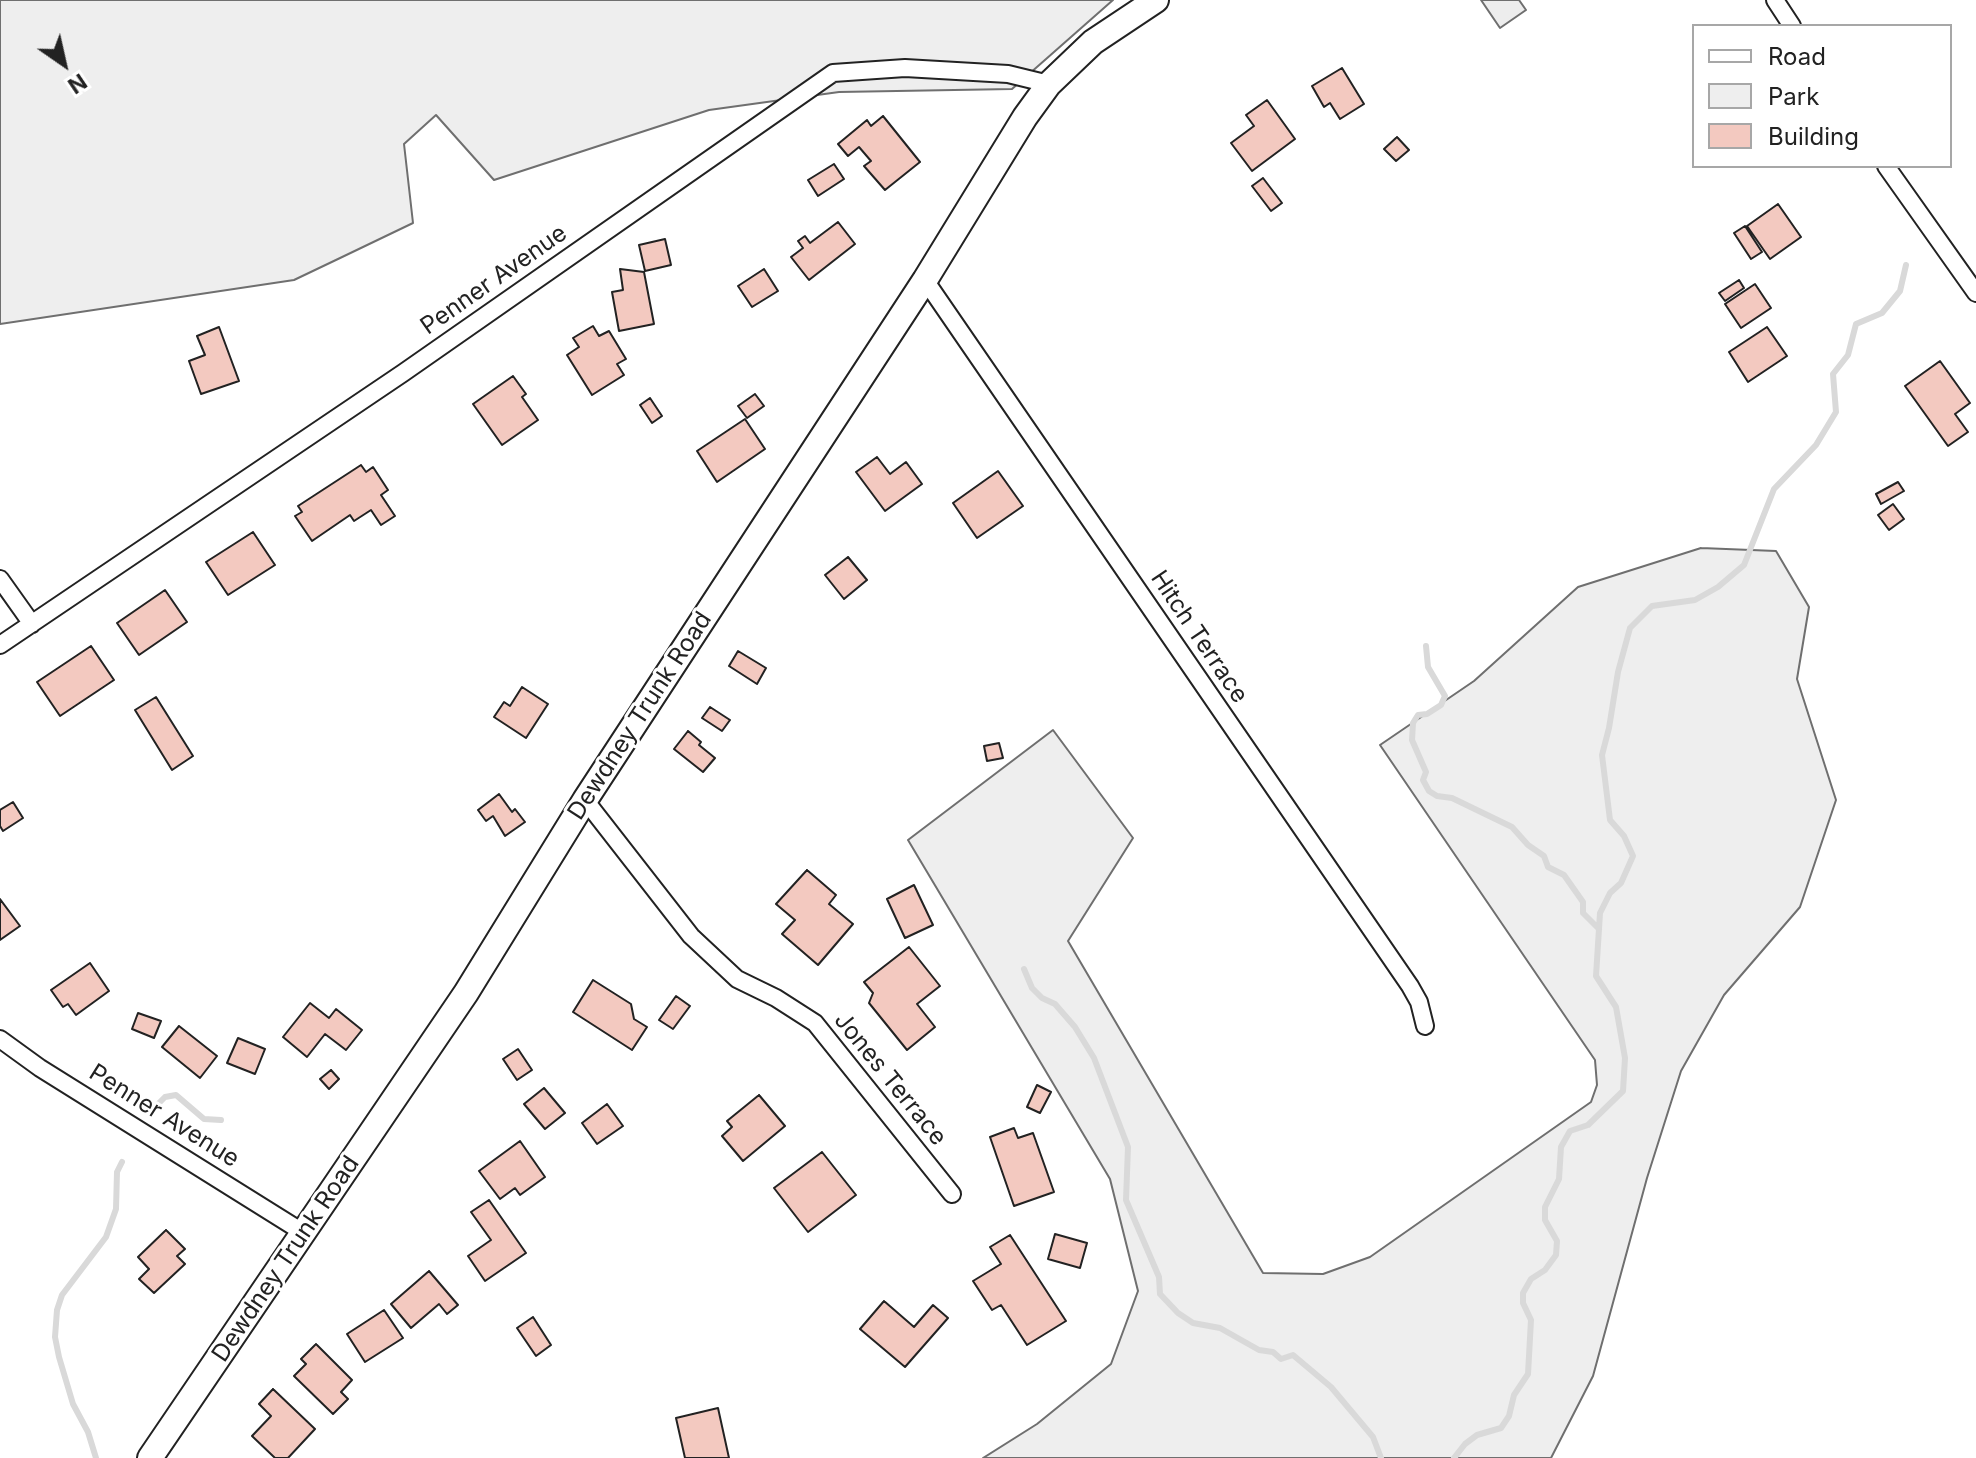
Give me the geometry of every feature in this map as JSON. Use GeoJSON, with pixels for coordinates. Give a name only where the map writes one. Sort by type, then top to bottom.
{"type":"FeatureCollection","features":[{"type":"Feature","properties":{"kind":"main road","name":"Dewdney Trunk Road"},"geometry":{"type":"LineString","coordinates":[[150,1458],[466,993],[585,800],[925,280],[1025,117],[1049,84],[1093,42],[1156,0]]}},
{"type":"Feature","properties":{"kind":"street"},"geometry":{"type":"LineString","coordinates":[[1775,0],[1791,24]]}},
{"type":"Feature","properties":{"kind":"street","name":"Penner Avenue"},"geometry":{"type":"LineString","coordinates":[[0,645],[403,373],[833,73],[905,68],[1008,74],[1049,84]]}},
{"type":"Feature","properties":{"kind":"street"},"geometry":{"type":"LineString","coordinates":[[1887,168],[1976,293]]}},
{"type":"Feature","properties":{"kind":"street","name":"Hitch Terrace"},"geometry":{"type":"LineString","coordinates":[[925,280],[1410,986],[1419,1002],[1425,1026]]}},
{"type":"Feature","properties":{"kind":"street"},"geometry":{"type":"LineString","coordinates":[[0,579],[32,624]]}},
{"type":"Feature","properties":{"kind":"street","name":"Jones Terrace"},"geometry":{"type":"LineString","coordinates":[[585,800],[691,936],[737,979],[776,998],[815,1023],[952,1194]]}},
{"type":"Feature","properties":{"kind":"street","name":"Penner Avenue"},"geometry":{"type":"LineString","coordinates":[[0,1039],[40,1068],[304,1233]]}},
{"type":"Feature","properties":{"kind":"green space"},"geometry":{"type":"Polygon","coordinates":[[[0,0],[1113,0],[1012,89],[839,92],[709,110],[494,180],[436,115],[404,144],[413,223],[338,259],[294,280],[0,324],[0,0]]]}},
{"type":"Feature","properties":{"kind":"green space"},"geometry":{"type":"Polygon","coordinates":[[[1701,548],[1776,551],[1809,607],[1797,679],[1836,800],[1800,907],[1724,995],[1681,1071],[1647,1178],[1593,1376],[1551,1458],[983,1458],[1037,1424],[1111,1364],[1138,1291],[1110,1179],[908,840],[1053,730],[1133,838],[1068,941],[1263,1273],[1323,1274],[1370,1257],[1591,1102],[1597,1085],[1595,1060],[1380,745],[1474,681],[1578,587],[1701,548]]]}},
{"type":"Feature","properties":{"kind":"shaded area"},"geometry":{"type":"Polygon","coordinates":[[[1481,0],[1519,0],[1526,10],[1500,28],[1481,0]]]}},
{"type":"Feature","properties":{"kind":"building"},"geometry":{"type":"Polygon","coordinates":[[[1342,68],[1364,104],[1340,119],[1330,103],[1324,107],[1312,86],[1342,68]]]}},
{"type":"Feature","properties":{"kind":"building"},"geometry":{"type":"Polygon","coordinates":[[[1267,100],[1295,139],[1252,171],[1231,143],[1254,126],[1246,115],[1267,100]]]}},
{"type":"Feature","properties":{"kind":"building"},"geometry":{"type":"Polygon","coordinates":[[[883,116],[920,162],[885,190],[864,166],[871,161],[859,147],[848,156],[838,144],[867,120],[871,126],[883,116]]]}},
{"type":"Feature","properties":{"kind":"building"},"geometry":{"type":"Polygon","coordinates":[[[1397,137],[1409,150],[1396,161],[1384,149],[1397,137]]]}},
{"type":"Feature","properties":{"kind":"building"},"geometry":{"type":"Polygon","coordinates":[[[834,164],[844,179],[818,196],[808,180],[834,164]]]}},
{"type":"Feature","properties":{"kind":"building"},"geometry":{"type":"Polygon","coordinates":[[[1263,178],[1282,203],[1271,211],[1252,186],[1263,178]]]}},
{"type":"Feature","properties":{"kind":"building"},"geometry":{"type":"Polygon","coordinates":[[[1778,204],[1801,237],[1770,259],[1747,226],[1778,204]]]}},
{"type":"Feature","properties":{"kind":"building"},"geometry":{"type":"Polygon","coordinates":[[[838,222],[855,244],[809,280],[791,257],[803,248],[798,241],[805,236],[810,243],[838,222]]]}},
{"type":"Feature","properties":{"kind":"building"},"geometry":{"type":"Polygon","coordinates":[[[1745,226],[1762,252],[1751,259],[1734,233],[1745,226]]]}},
{"type":"Feature","properties":{"kind":"building"},"geometry":{"type":"Polygon","coordinates":[[[665,239],[671,265],[645,271],[639,245],[665,239]]]}},
{"type":"Feature","properties":{"kind":"building"},"geometry":{"type":"Polygon","coordinates":[[[620,269],[644,272],[654,324],[619,331],[612,292],[623,290],[620,269]]]}},
{"type":"Feature","properties":{"kind":"building"},"geometry":{"type":"Polygon","coordinates":[[[764,269],[778,291],[752,307],[738,286],[764,269]]]}},
{"type":"Feature","properties":{"kind":"building"},"geometry":{"type":"Polygon","coordinates":[[[1739,280],[1744,288],[1725,301],[1719,293],[1739,280]]]}},
{"type":"Feature","properties":{"kind":"building"},"geometry":{"type":"Polygon","coordinates":[[[1755,284],[1771,308],[1741,328],[1725,304],[1755,284]]]}},
{"type":"Feature","properties":{"kind":"building"},"geometry":{"type":"Polygon","coordinates":[[[593,326],[599,336],[609,331],[626,359],[617,364],[624,375],[592,395],[567,355],[579,347],[573,338],[593,326]]]}},
{"type":"Feature","properties":{"kind":"building"},"geometry":{"type":"Polygon","coordinates":[[[219,327],[239,381],[201,394],[189,361],[205,355],[197,336],[219,327]]]}},
{"type":"Feature","properties":{"kind":"building"},"geometry":{"type":"Polygon","coordinates":[[[1767,327],[1787,356],[1748,382],[1729,352],[1767,327]]]}},
{"type":"Feature","properties":{"kind":"building"},"geometry":{"type":"Polygon","coordinates":[[[1940,361],[1970,403],[1955,414],[1968,432],[1948,446],[1905,386],[1940,361]]]}},
{"type":"Feature","properties":{"kind":"building"},"geometry":{"type":"Polygon","coordinates":[[[513,376],[526,394],[522,397],[538,420],[502,445],[473,404],[513,376]]]}},
{"type":"Feature","properties":{"kind":"building"},"geometry":{"type":"Polygon","coordinates":[[[755,394],[764,406],[747,418],[738,406],[755,394]]]}},
{"type":"Feature","properties":{"kind":"building"},"geometry":{"type":"Polygon","coordinates":[[[650,398],[662,416],[652,423],[640,405],[650,398]]]}},
{"type":"Feature","properties":{"kind":"building"},"geometry":{"type":"Polygon","coordinates":[[[745,419],[765,449],[717,482],[697,451],[745,419]]]}},
{"type":"Feature","properties":{"kind":"building"},"geometry":{"type":"Polygon","coordinates":[[[877,457],[890,474],[906,462],[922,484],[885,511],[856,472],[877,457]]]}},
{"type":"Feature","properties":{"kind":"building"},"geometry":{"type":"Polygon","coordinates":[[[361,465],[366,472],[373,467],[388,490],[381,495],[395,516],[381,525],[371,510],[354,521],[350,515],[312,541],[295,516],[302,512],[298,506],[361,465]]]}},
{"type":"Feature","properties":{"kind":"building"},"geometry":{"type":"Polygon","coordinates":[[[998,471],[1023,506],[977,538],[953,503],[998,471]]]}},
{"type":"Feature","properties":{"kind":"building"},"geometry":{"type":"Polygon","coordinates":[[[1898,482],[1904,491],[1881,504],[1876,494],[1898,482]]]}},
{"type":"Feature","properties":{"kind":"building"},"geometry":{"type":"Polygon","coordinates":[[[1893,504],[1904,519],[1889,530],[1878,515],[1893,504]]]}},
{"type":"Feature","properties":{"kind":"building"},"geometry":{"type":"Polygon","coordinates":[[[253,532],[275,565],[228,595],[206,562],[253,532]]]}},
{"type":"Feature","properties":{"kind":"building"},"geometry":{"type":"Polygon","coordinates":[[[848,557],[867,580],[844,599],[825,575],[848,557]]]}},
{"type":"Feature","properties":{"kind":"building"},"geometry":{"type":"Polygon","coordinates":[[[165,590],[187,622],[139,655],[117,623],[165,590]]]}},
{"type":"Feature","properties":{"kind":"building"},"geometry":{"type":"Polygon","coordinates":[[[91,646],[114,680],[60,716],[37,682],[91,646]]]}},
{"type":"Feature","properties":{"kind":"building"},"geometry":{"type":"Polygon","coordinates":[[[738,651],[766,668],[757,684],[729,666],[738,651]]]}},
{"type":"Feature","properties":{"kind":"building"},"geometry":{"type":"Polygon","coordinates":[[[522,687],[548,704],[526,738],[494,717],[504,702],[510,706],[522,687]]]}},
{"type":"Feature","properties":{"kind":"building"},"geometry":{"type":"Polygon","coordinates":[[[156,697],[193,756],[172,770],[135,710],[156,697]]]}},
{"type":"Feature","properties":{"kind":"building"},"geometry":{"type":"Polygon","coordinates":[[[710,707],[730,720],[722,731],[702,718],[710,707]]]}},
{"type":"Feature","properties":{"kind":"building"},"geometry":{"type":"Polygon","coordinates":[[[688,731],[715,758],[703,772],[674,749],[688,731]]]}},
{"type":"Feature","properties":{"kind":"building"},"geometry":{"type":"Polygon","coordinates":[[[999,743],[1003,758],[987,761],[984,746],[999,743]]]}},
{"type":"Feature","properties":{"kind":"building"},"geometry":{"type":"Polygon","coordinates":[[[499,794],[512,812],[515,809],[525,822],[505,836],[493,816],[486,821],[478,810],[499,794]]]}},
{"type":"Feature","properties":{"kind":"building"},"geometry":{"type":"Polygon","coordinates":[[[13,802],[23,818],[3,831],[0,810],[13,802]]]}},
{"type":"Feature","properties":{"kind":"building"},"geometry":{"type":"Polygon","coordinates":[[[807,870],[836,895],[829,904],[853,924],[818,965],[782,934],[795,920],[776,904],[807,870]]]}},
{"type":"Feature","properties":{"kind":"building"},"geometry":{"type":"Polygon","coordinates":[[[914,885],[933,925],[905,938],[887,899],[914,885]]]}},
{"type":"Feature","properties":{"kind":"building"},"geometry":{"type":"Polygon","coordinates":[[[0,899],[20,926],[0,940],[0,899]]]}},
{"type":"Feature","properties":{"kind":"building"},"geometry":{"type":"Polygon","coordinates":[[[909,947],[940,986],[917,1004],[935,1027],[907,1050],[869,1003],[873,993],[864,982],[909,947]]]}},
{"type":"Feature","properties":{"kind":"building"},"geometry":{"type":"Polygon","coordinates":[[[90,963],[109,991],[76,1015],[68,1004],[63,1007],[51,990],[90,963]]]}},
{"type":"Feature","properties":{"kind":"building"},"geometry":{"type":"Polygon","coordinates":[[[593,980],[631,1004],[634,1019],[647,1027],[632,1050],[573,1012],[593,980]]]}},
{"type":"Feature","properties":{"kind":"building"},"geometry":{"type":"Polygon","coordinates":[[[676,996],[690,1006],[673,1029],[659,1020],[676,996]]]}},
{"type":"Feature","properties":{"kind":"building"},"geometry":{"type":"Polygon","coordinates":[[[310,1003],[329,1018],[336,1009],[362,1030],[346,1050],[325,1034],[307,1057],[283,1037],[310,1003]]]}},
{"type":"Feature","properties":{"kind":"building"},"geometry":{"type":"Polygon","coordinates":[[[138,1013],[161,1021],[154,1038],[132,1029],[138,1013]]]}},
{"type":"Feature","properties":{"kind":"building"},"geometry":{"type":"Polygon","coordinates":[[[179,1026],[217,1056],[200,1078],[162,1047],[179,1026]]]}},
{"type":"Feature","properties":{"kind":"building"},"geometry":{"type":"Polygon","coordinates":[[[238,1038],[265,1049],[255,1074],[227,1063],[238,1038]]]}},
{"type":"Feature","properties":{"kind":"building"},"geometry":{"type":"Polygon","coordinates":[[[518,1049],[532,1070],[517,1080],[503,1059],[518,1049]]]}},
{"type":"Feature","properties":{"kind":"building"},"geometry":{"type":"Polygon","coordinates":[[[331,1070],[339,1079],[329,1089],[320,1079],[331,1070]]]}},
{"type":"Feature","properties":{"kind":"building"},"geometry":{"type":"Polygon","coordinates":[[[1037,1085],[1051,1092],[1040,1113],[1027,1107],[1037,1085]]]}},
{"type":"Feature","properties":{"kind":"building"},"geometry":{"type":"Polygon","coordinates":[[[544,1088],[565,1113],[545,1129],[524,1104],[544,1088]]]}},
{"type":"Feature","properties":{"kind":"building"},"geometry":{"type":"Polygon","coordinates":[[[759,1095],[785,1126],[743,1161],[722,1136],[732,1127],[727,1121],[759,1095]]]}},
{"type":"Feature","properties":{"kind":"building"},"geometry":{"type":"Polygon","coordinates":[[[607,1104],[623,1126],[597,1144],[582,1123],[607,1104]]]}},
{"type":"Feature","properties":{"kind":"building"},"geometry":{"type":"Polygon","coordinates":[[[1014,1128],[1018,1138],[1033,1133],[1054,1192],[1014,1206],[990,1137],[1014,1128]]]}},
{"type":"Feature","properties":{"kind":"building"},"geometry":{"type":"Polygon","coordinates":[[[520,1141],[545,1177],[520,1195],[515,1188],[500,1199],[479,1171],[520,1141]]]}},
{"type":"Feature","properties":{"kind":"building"},"geometry":{"type":"Polygon","coordinates":[[[822,1152],[856,1195],[808,1232],[774,1188],[822,1152]]]}},
{"type":"Feature","properties":{"kind":"building"},"geometry":{"type":"Polygon","coordinates":[[[489,1200],[526,1253],[485,1281],[468,1256],[491,1240],[471,1212],[489,1200]]]}},
{"type":"Feature","properties":{"kind":"building"},"geometry":{"type":"Polygon","coordinates":[[[166,1230],[185,1249],[177,1256],[185,1264],[154,1293],[139,1279],[149,1269],[138,1257],[166,1230]]]}},
{"type":"Feature","properties":{"kind":"building"},"geometry":{"type":"Polygon","coordinates":[[[1055,1234],[1087,1243],[1080,1268],[1048,1259],[1055,1234]]]}},
{"type":"Feature","properties":{"kind":"building"},"geometry":{"type":"Polygon","coordinates":[[[1010,1235],[1066,1321],[1027,1345],[1001,1305],[992,1310],[973,1281],[1001,1264],[990,1247],[1010,1235]]]}},
{"type":"Feature","properties":{"kind":"building"},"geometry":{"type":"Polygon","coordinates":[[[429,1271],[458,1305],[447,1314],[439,1304],[411,1328],[391,1304],[429,1271]]]}},
{"type":"Feature","properties":{"kind":"building"},"geometry":{"type":"Polygon","coordinates":[[[884,1301],[914,1327],[933,1305],[948,1318],[905,1367],[860,1329],[884,1301]]]}},
{"type":"Feature","properties":{"kind":"building"},"geometry":{"type":"Polygon","coordinates":[[[384,1310],[403,1338],[365,1362],[347,1334],[384,1310]]]}},
{"type":"Feature","properties":{"kind":"building"},"geometry":{"type":"Polygon","coordinates":[[[533,1317],[551,1345],[536,1356],[517,1328],[533,1317]]]}},
{"type":"Feature","properties":{"kind":"building"},"geometry":{"type":"Polygon","coordinates":[[[316,1344],[352,1380],[341,1392],[348,1399],[333,1414],[294,1376],[306,1364],[301,1359],[316,1344]]]}},
{"type":"Feature","properties":{"kind":"building"},"geometry":{"type":"Polygon","coordinates":[[[273,1389],[315,1429],[288,1458],[275,1458],[252,1436],[271,1416],[259,1404],[273,1389]]]}},
{"type":"Feature","properties":{"kind":"building"},"geometry":{"type":"Polygon","coordinates":[[[718,1408],[729,1458],[685,1458],[676,1418],[718,1408]]]}},
{"type":"Feature","properties":{"kind":"waterway"},"geometry":{"type":"LineString","coordinates":[[1454,1458],[1477,1435],[1501,1428],[1509,1416],[1514,1395],[1528,1374],[1531,1320],[1523,1303],[1523,1293],[1531,1279],[1545,1270],[1556,1255],[1557,1241],[1545,1220],[1545,1207],[1559,1179],[1561,1147],[1570,1131],[1588,1125],[1623,1091],[1625,1058],[1616,1007],[1596,976],[1600,913],[1610,893],[1621,883],[1633,856],[1624,836],[1610,820],[1602,755],[1630,628],[1652,606],[1695,600],[1718,587],[1744,565],[1774,489],[1816,445],[1836,412],[1833,374],[1848,355],[1856,324],[1882,313],[1900,291],[1906,265]]}},
{"type":"Feature","properties":{"kind":"waterway"},"geometry":{"type":"LineString","coordinates":[[1426,646],[1428,667],[1445,696],[1441,705],[1427,714],[1418,715],[1413,723],[1412,740],[1426,772],[1423,780],[1429,791],[1437,796],[1452,798],[1512,827],[1528,845],[1544,856],[1548,867],[1564,875],[1583,902],[1583,913],[1599,929]]}},
{"type":"Feature","properties":{"kind":"waterway"},"geometry":{"type":"LineString","coordinates":[[1024,969],[1032,988],[1042,998],[1055,1004],[1075,1027],[1094,1058],[1128,1147],[1126,1200],[1159,1277],[1160,1294],[1193,1323],[1220,1328],[1259,1350],[1273,1352],[1281,1359],[1293,1355],[1331,1387],[1373,1437],[1381,1458]]}},
{"type":"Feature","properties":{"kind":"waterway"},"geometry":{"type":"LineString","coordinates":[[153,1109],[165,1097],[176,1095],[204,1119],[221,1120]]}},
{"type":"Feature","properties":{"kind":"waterway"},"geometry":{"type":"LineString","coordinates":[[96,1458],[88,1432],[73,1404],[59,1357],[55,1337],[57,1310],[62,1295],[106,1237],[116,1209],[117,1172],[122,1162]]}}]}
